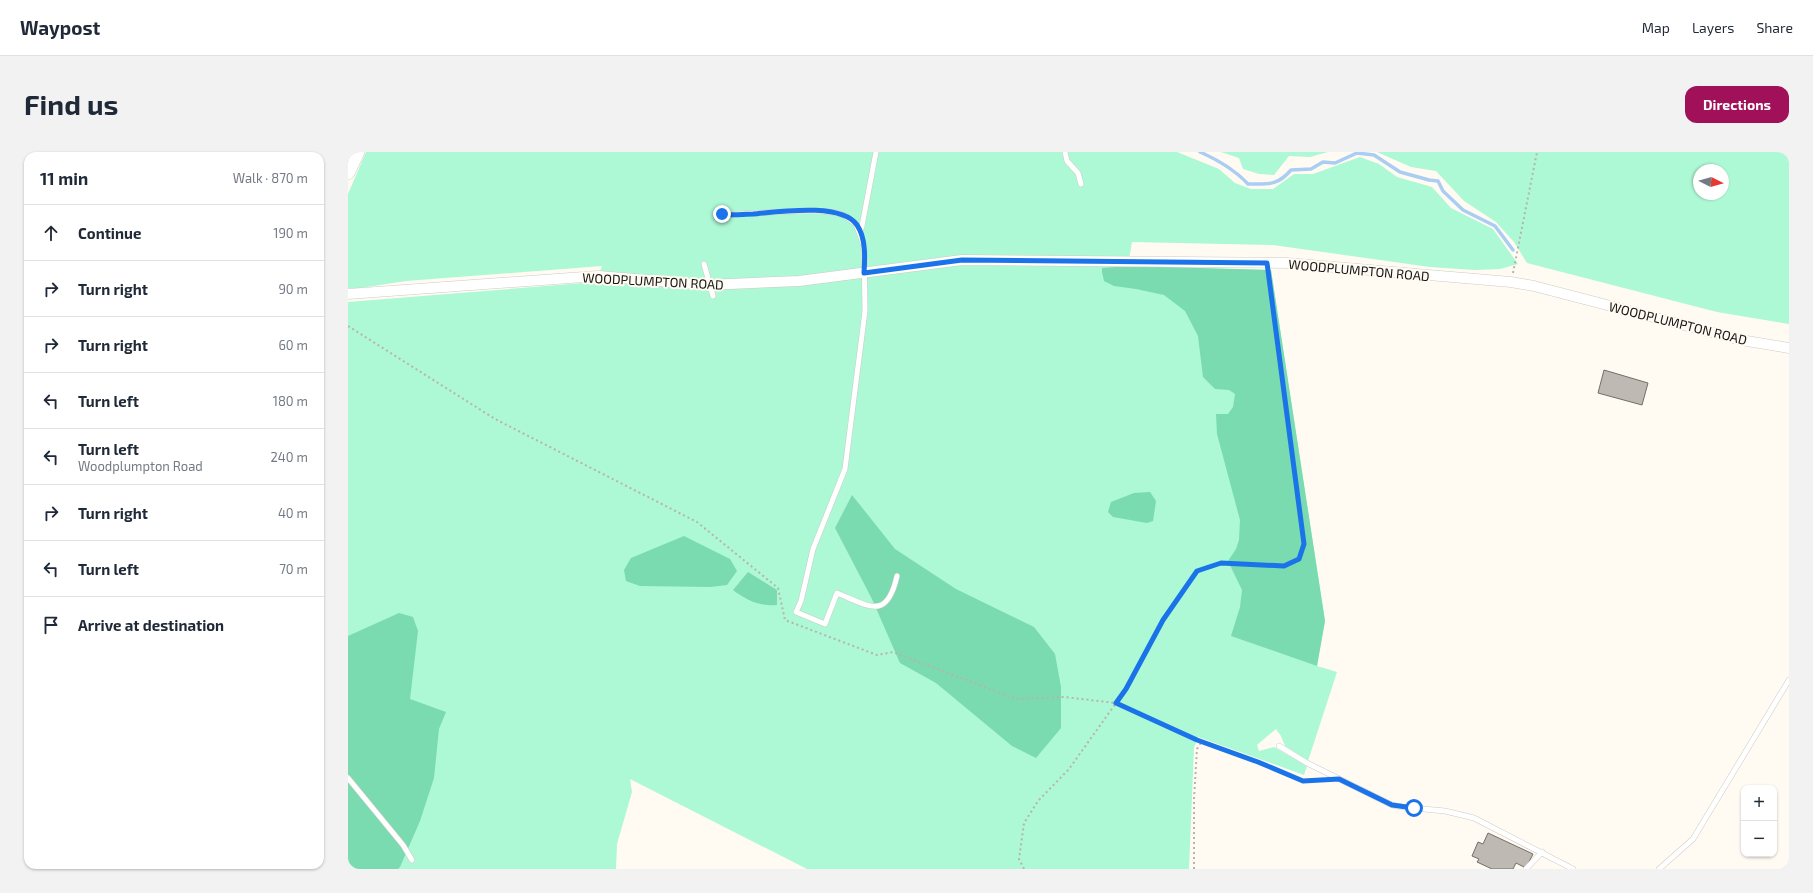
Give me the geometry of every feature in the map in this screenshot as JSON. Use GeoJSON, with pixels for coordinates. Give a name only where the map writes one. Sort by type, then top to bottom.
{"type":"FeatureCollection","features":[{"type":"Feature","properties":{"kind":"street"},"geometry":{"type":"LineString","coordinates":[[348,173],[358,152]]}},
{"type":"Feature","properties":{"kind":"street","name":"WOODPLUMPTON ROAD"},"geometry":{"type":"LineString","coordinates":[[348,294],[598,276],[710,285],[799,281],[962,260],[1295,264],[1511,282],[1534,286],[1741,340],[1789,348]]}},
{"type":"Feature","properties":{"kind":"lane"},"geometry":{"type":"LineString","coordinates":[[860,231],[876,152]]}},
{"type":"Feature","properties":{"kind":"lane"},"geometry":{"type":"LineString","coordinates":[[1065,152],[1067,161],[1078,173],[1081,184]]}},
{"type":"Feature","properties":{"kind":"lane"},"geometry":{"type":"LineString","coordinates":[[722,214],[821,211],[845,216],[856,224],[860,231],[864,246],[865,311],[845,469],[813,549],[801,601],[796,612],[825,624],[837,593],[872,607],[879,606],[890,598],[897,576]]}},
{"type":"Feature","properties":{"kind":"lane"},"geometry":{"type":"LineString","coordinates":[[704,264],[713,296]]}},
{"type":"Feature","properties":{"kind":"lane"},"geometry":{"type":"LineString","coordinates":[[1659,869],[1693,839],[1789,680]]}},
{"type":"Feature","properties":{"kind":"lane"},"geometry":{"type":"LineString","coordinates":[[1279,746],[1307,763],[1392,805],[1445,811],[1474,818],[1573,869]]}},
{"type":"Feature","properties":{"kind":"lane"},"geometry":{"type":"LineString","coordinates":[[348,778],[398,839],[412,860]]}},
{"type":"Feature","properties":{"kind":"lane"},"geometry":{"type":"LineString","coordinates":[[1526,869],[1542,852]]}},
{"type":"Feature","properties":{"kind":"path"},"geometry":{"type":"LineString","coordinates":[[1511,282],[1537,152]]}},
{"type":"Feature","properties":{"kind":"path"},"geometry":{"type":"LineString","coordinates":[[1024,869],[1019,859],[1024,824],[1038,801],[1069,769],[1126,689],[1163,620],[1197,571],[1221,563],[1284,566],[1299,559],[1304,544],[1267,263]]}},
{"type":"Feature","properties":{"kind":"path"},"geometry":{"type":"LineString","coordinates":[[348,326],[495,419],[697,522],[778,588],[785,620],[877,655],[893,652],[1016,699],[1064,697],[1116,703],[1197,740],[1303,781],[1339,779]]}},
{"type":"Feature","properties":{"kind":"path"},"geometry":{"type":"LineString","coordinates":[[1194,869],[1194,799],[1197,749],[1202,741]]}},
{"type":"Feature","properties":{"kind":"green space"},"geometry":{"type":"Polygon","coordinates":[[[366,152],[1177,152],[1219,169],[1235,183],[1251,189],[1273,189],[1294,174],[1313,174],[1360,157],[1379,164],[1397,177],[1432,187],[1451,208],[1493,229],[1518,264],[1500,269],[1475,270],[1430,267],[1273,245],[1132,242],[1128,266],[1271,270],[1325,621],[1317,666],[1337,672],[1308,761],[1285,746],[1276,729],[1257,745],[1259,751],[1274,747],[1307,766],[1304,775],[1198,737],[1194,748],[1189,869],[807,869],[630,779],[632,792],[617,844],[616,869],[348,869],[348,302],[596,282],[602,266],[406,281],[354,289],[348,288],[348,194],[366,152]]]}},
{"type":"Feature","properties":{"kind":"green space"},"geometry":{"type":"Polygon","coordinates":[[[1221,152],[1328,152],[1310,157],[1289,156],[1274,175],[1259,174],[1243,169],[1239,158],[1221,152]]]}},
{"type":"Feature","properties":{"kind":"green space"},"geometry":{"type":"Polygon","coordinates":[[[1377,152],[1789,152],[1789,324],[1717,312],[1527,263],[1514,242],[1496,222],[1464,201],[1436,171],[1411,167],[1377,152]]]}},
{"type":"Feature","properties":{"kind":"green space"},"geometry":{"type":"Polygon","coordinates":[[[1128,266],[1271,270],[1325,621],[1317,666],[1231,636],[1240,607],[1242,590],[1228,561],[1236,549],[1239,540],[1240,520],[1217,434],[1216,414],[1228,414],[1233,407],[1235,394],[1229,390],[1215,389],[1203,377],[1198,336],[1185,311],[1164,295],[1114,286],[1104,281],[1102,268],[1128,266]]]}},
{"type":"Feature","properties":{"kind":"green space"},"geometry":{"type":"Polygon","coordinates":[[[1150,492],[1156,501],[1153,521],[1147,523],[1113,517],[1108,512],[1111,502],[1134,493],[1150,492]]]}},
{"type":"Feature","properties":{"kind":"green space"},"geometry":{"type":"Polygon","coordinates":[[[852,495],[895,549],[956,589],[1034,627],[1055,654],[1061,687],[1061,728],[1036,758],[1012,746],[936,683],[900,663],[872,599],[835,528],[852,495]]]}},
{"type":"Feature","properties":{"kind":"green space"},"geometry":{"type":"Polygon","coordinates":[[[684,536],[730,559],[737,571],[727,585],[710,587],[640,586],[626,581],[624,570],[631,558],[684,536]]]}},
{"type":"Feature","properties":{"kind":"green space"},"geometry":{"type":"Polygon","coordinates":[[[748,572],[777,590],[777,605],[759,604],[743,597],[733,590],[748,572]]]}},
{"type":"Feature","properties":{"kind":"green space"},"geometry":{"type":"Polygon","coordinates":[[[399,613],[413,617],[418,631],[410,699],[446,712],[439,729],[434,778],[420,821],[400,867],[398,869],[348,869],[348,636],[399,613]]]}},
{"type":"Feature","properties":{"kind":"building"},"geometry":{"type":"Polygon","coordinates":[[[1604,370],[1648,383],[1642,405],[1598,393],[1604,370]]]}},
{"type":"Feature","properties":{"kind":"building"},"geometry":{"type":"Polygon","coordinates":[[[1488,833],[1533,854],[1526,868],[1516,863],[1513,869],[1492,869],[1477,862],[1479,859],[1472,856],[1478,842],[1483,844],[1488,833]]]}},
{"type":"Feature","properties":{"kind":"waterway"},"geometry":{"type":"LineString","coordinates":[[1200,152],[1226,165],[1248,184],[1272,183],[1281,179],[1291,170],[1311,169],[1323,162],[1335,163],[1357,153],[1374,155],[1400,172],[1438,181],[1443,191],[1463,210],[1495,226],[1513,250]]}},
{"type":"Feature","properties":{"kind":"route"},"geometry":{"type":"LineString","coordinates":[[722,214],[796,211],[838,213],[856,224],[860,231],[864,246],[864,273],[962,260],[1267,263],[1304,544],[1299,559],[1284,566],[1221,563],[1197,571],[1163,620],[1126,689],[1116,703],[1197,740],[1258,762],[1303,781],[1339,779],[1392,805],[1414,808]]}}]}
